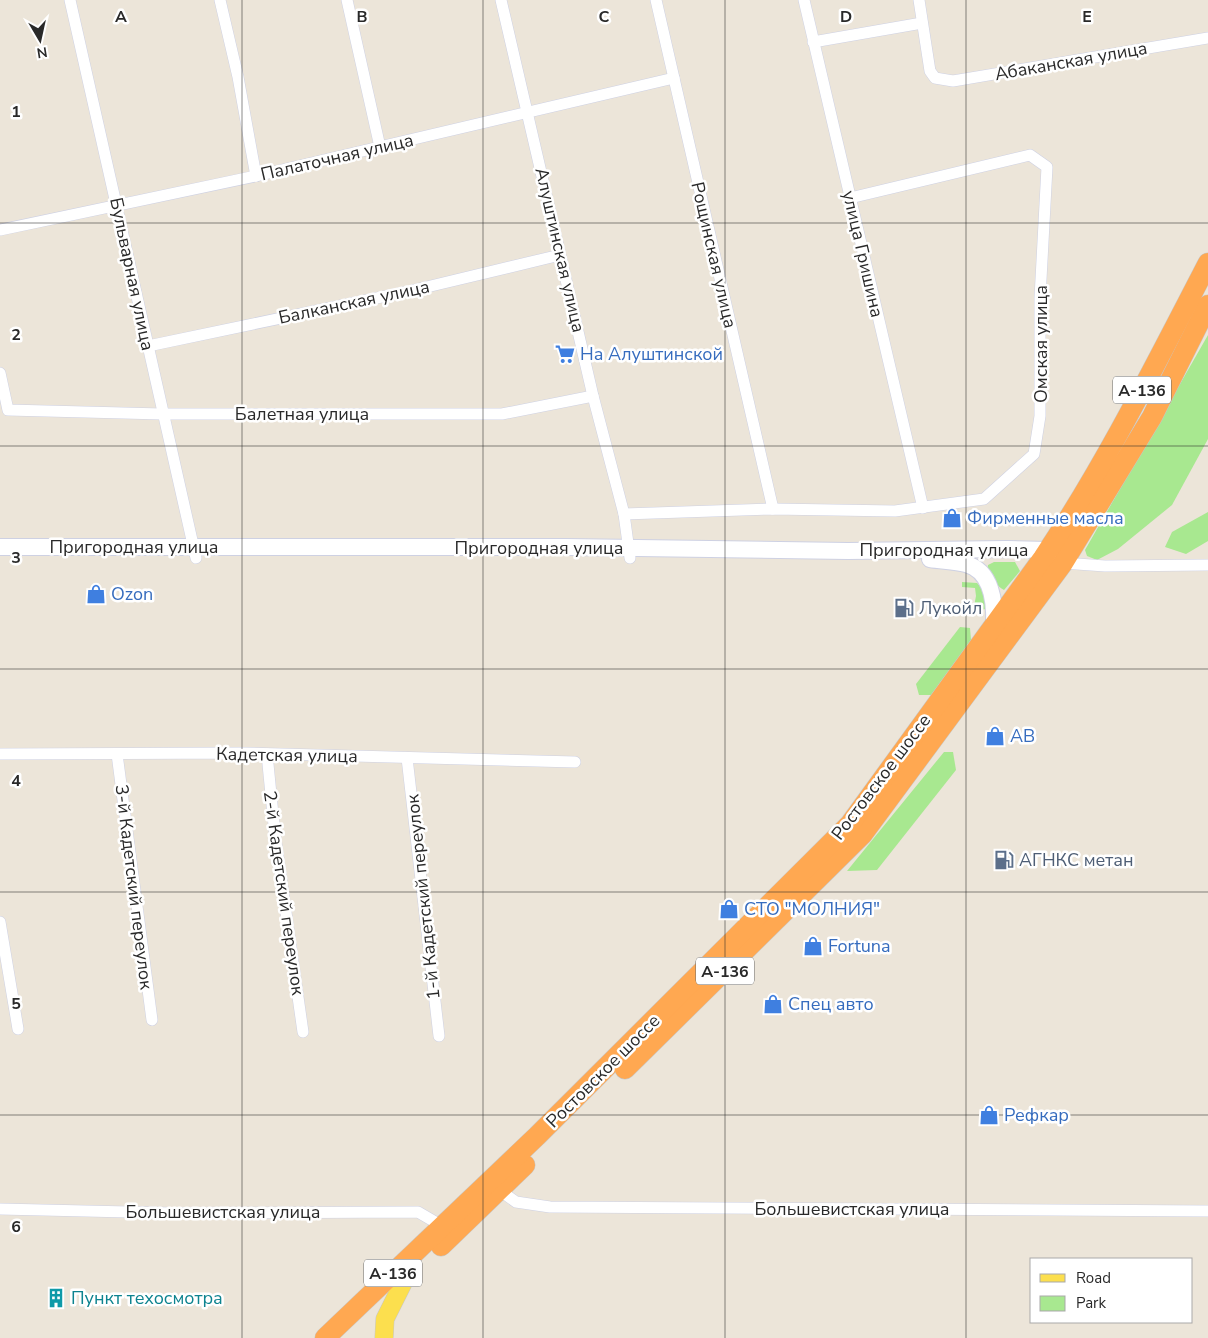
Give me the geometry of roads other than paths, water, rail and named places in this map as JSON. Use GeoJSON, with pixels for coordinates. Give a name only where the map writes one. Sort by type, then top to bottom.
{"type":"FeatureCollection","features":[{"type":"Feature","properties":{"kind":"highway","name":"Ростовское шоссе"},"geometry":{"type":"LineString","coordinates":[[324,1338],[341,1332],[404,1281],[584,1090],[850,824],[994,625],[1059,558],[1072,515],[1133,409],[1208,263]]}},
{"type":"Feature","properties":{"kind":"highway","name":"Ростовское шоссе"},"geometry":{"type":"LineString","coordinates":[[341,1332],[442,1226],[494,1186],[862,835],[1059,558],[1152,417],[1208,305]]}},
{"type":"Feature","properties":{"kind":"main road"},"geometry":{"type":"LineString","coordinates":[[384,1338],[384,1319],[404,1281]]}},
{"type":"Feature","properties":{"kind":"street","name":"Бульварная улица"},"geometry":{"type":"LineString","coordinates":[[70,0],[194,553]]}},
{"type":"Feature","properties":{"kind":"street"},"geometry":{"type":"LineString","coordinates":[[220,0],[238,77],[256,176]]}},
{"type":"Feature","properties":{"kind":"street"},"geometry":{"type":"LineString","coordinates":[[347,0],[380,147]]}},
{"type":"Feature","properties":{"kind":"street","name":"Алуштинская улица"},"geometry":{"type":"LineString","coordinates":[[501,0],[529,113],[593,396],[624,514],[630,553]]}},
{"type":"Feature","properties":{"kind":"street","name":"Рощинская улица"},"geometry":{"type":"LineString","coordinates":[[656,0],[773,509]]}},
{"type":"Feature","properties":{"kind":"street","name":"улица Гришина"},"geometry":{"type":"LineString","coordinates":[[804,0],[923,508]]}},
{"type":"Feature","properties":{"kind":"street"},"geometry":{"type":"LineString","coordinates":[[814,42],[922,23],[919,0]]}},
{"type":"Feature","properties":{"kind":"street","name":"Абаканская улица"},"geometry":{"type":"LineString","coordinates":[[922,23],[930,71],[935,78],[953,81],[1208,38]]}},
{"type":"Feature","properties":{"kind":"street","name":"Палаточная улица"},"geometry":{"type":"LineString","coordinates":[[0,230],[256,176],[674,78]]}},
{"type":"Feature","properties":{"kind":"street","name":"Омская улица"},"geometry":{"type":"LineString","coordinates":[[850,198],[1030,155],[1048,167],[1040,298],[1040,416],[1034,454],[984,499]]}},
{"type":"Feature","properties":{"kind":"street","name":"Балканская улица"},"geometry":{"type":"LineString","coordinates":[[148,346],[410,291],[560,255]]}},
{"type":"Feature","properties":{"kind":"street","name":"Балетная улица"},"geometry":{"type":"LineString","coordinates":[[0,373],[8,410],[162,414],[502,414],[593,396]]}},
{"type":"Feature","properties":{"kind":"street","name":"Пригородная улица"},"geometry":{"type":"LineString","coordinates":[[624,514],[773,509],[895,511],[984,499]]}},
{"type":"Feature","properties":{"kind":"street","name":"Пригородная улица"},"geometry":{"type":"LineString","coordinates":[[0,547],[194,553]]}},
{"type":"Feature","properties":{"kind":"street","name":"Пригородная улица"},"geometry":{"type":"LineString","coordinates":[[0,557],[194,553],[630,553],[1059,558],[1105,566],[1208,565]]}},
{"type":"Feature","properties":{"kind":"street","name":"Пригородная улица"},"geometry":{"type":"LineString","coordinates":[[630,553],[848,561],[1059,558]]}},
{"type":"Feature","properties":{"kind":"street"},"geometry":{"type":"LineString","coordinates":[[930,559],[968,564],[977,570],[992,592],[995,605],[994,625]]}},
{"type":"Feature","properties":{"kind":"street","name":"Кадетская улица"},"geometry":{"type":"LineString","coordinates":[[0,754],[267,754],[575,762]]}},
{"type":"Feature","properties":{"kind":"street","name":"3-й Кадетский переулок"},"geometry":{"type":"LineString","coordinates":[[117,754],[152,1020]]}},
{"type":"Feature","properties":{"kind":"street","name":"2-й Кадетский переулок"},"geometry":{"type":"LineString","coordinates":[[267,754],[275,835],[303,1032]]}},
{"type":"Feature","properties":{"kind":"street","name":"1-й Кадетский переулок"},"geometry":{"type":"LineString","coordinates":[[407,758],[439,1036]]}},
{"type":"Feature","properties":{"kind":"street"},"geometry":{"type":"LineString","coordinates":[[0,922],[18,1029]]}},
{"type":"Feature","properties":{"kind":"street","name":"Большевистская улица"},"geometry":{"type":"LineString","coordinates":[[494,1186],[516,1202],[550,1207],[1208,1211]]}},
{"type":"Feature","properties":{"kind":"street","name":"Большевистская улица"},"geometry":{"type":"LineString","coordinates":[[0,1209],[171,1213],[418,1212],[442,1226]]}},
{"type":"Feature","properties":{"kind":"place","name":"На Алуштинской"},"geometry":{"type":"Point","coordinates":[565,354]}},
{"type":"Feature","properties":{"kind":"place","name":"Фирменные масла"},"geometry":{"type":"Point","coordinates":[952,518]}},
{"type":"Feature","properties":{"kind":"place","name":"Ozon"},"geometry":{"type":"Point","coordinates":[96,594]}},
{"type":"Feature","properties":{"kind":"place","name":"Лукойл"},"geometry":{"type":"Point","coordinates":[904,608]}},
{"type":"Feature","properties":{"kind":"place","name":"АВ"},"geometry":{"type":"Point","coordinates":[995,736]}},
{"type":"Feature","properties":{"kind":"place","name":"АГНКС метан"},"geometry":{"type":"Point","coordinates":[1004,860]}},
{"type":"Feature","properties":{"kind":"place","name":"СТО \"МОЛНИЯ\""},"geometry":{"type":"Point","coordinates":[729,909]}},
{"type":"Feature","properties":{"kind":"place","name":"Fortuna"},"geometry":{"type":"Point","coordinates":[813,946]}},
{"type":"Feature","properties":{"kind":"place","name":"Спец авто"},"geometry":{"type":"Point","coordinates":[773,1004]}},
{"type":"Feature","properties":{"kind":"place","name":"Рефкар"},"geometry":{"type":"Point","coordinates":[989,1115]}},
{"type":"Feature","properties":{"kind":"place","name":"Пункт техосмотра"},"geometry":{"type":"Point","coordinates":[56,1298]}}]}
